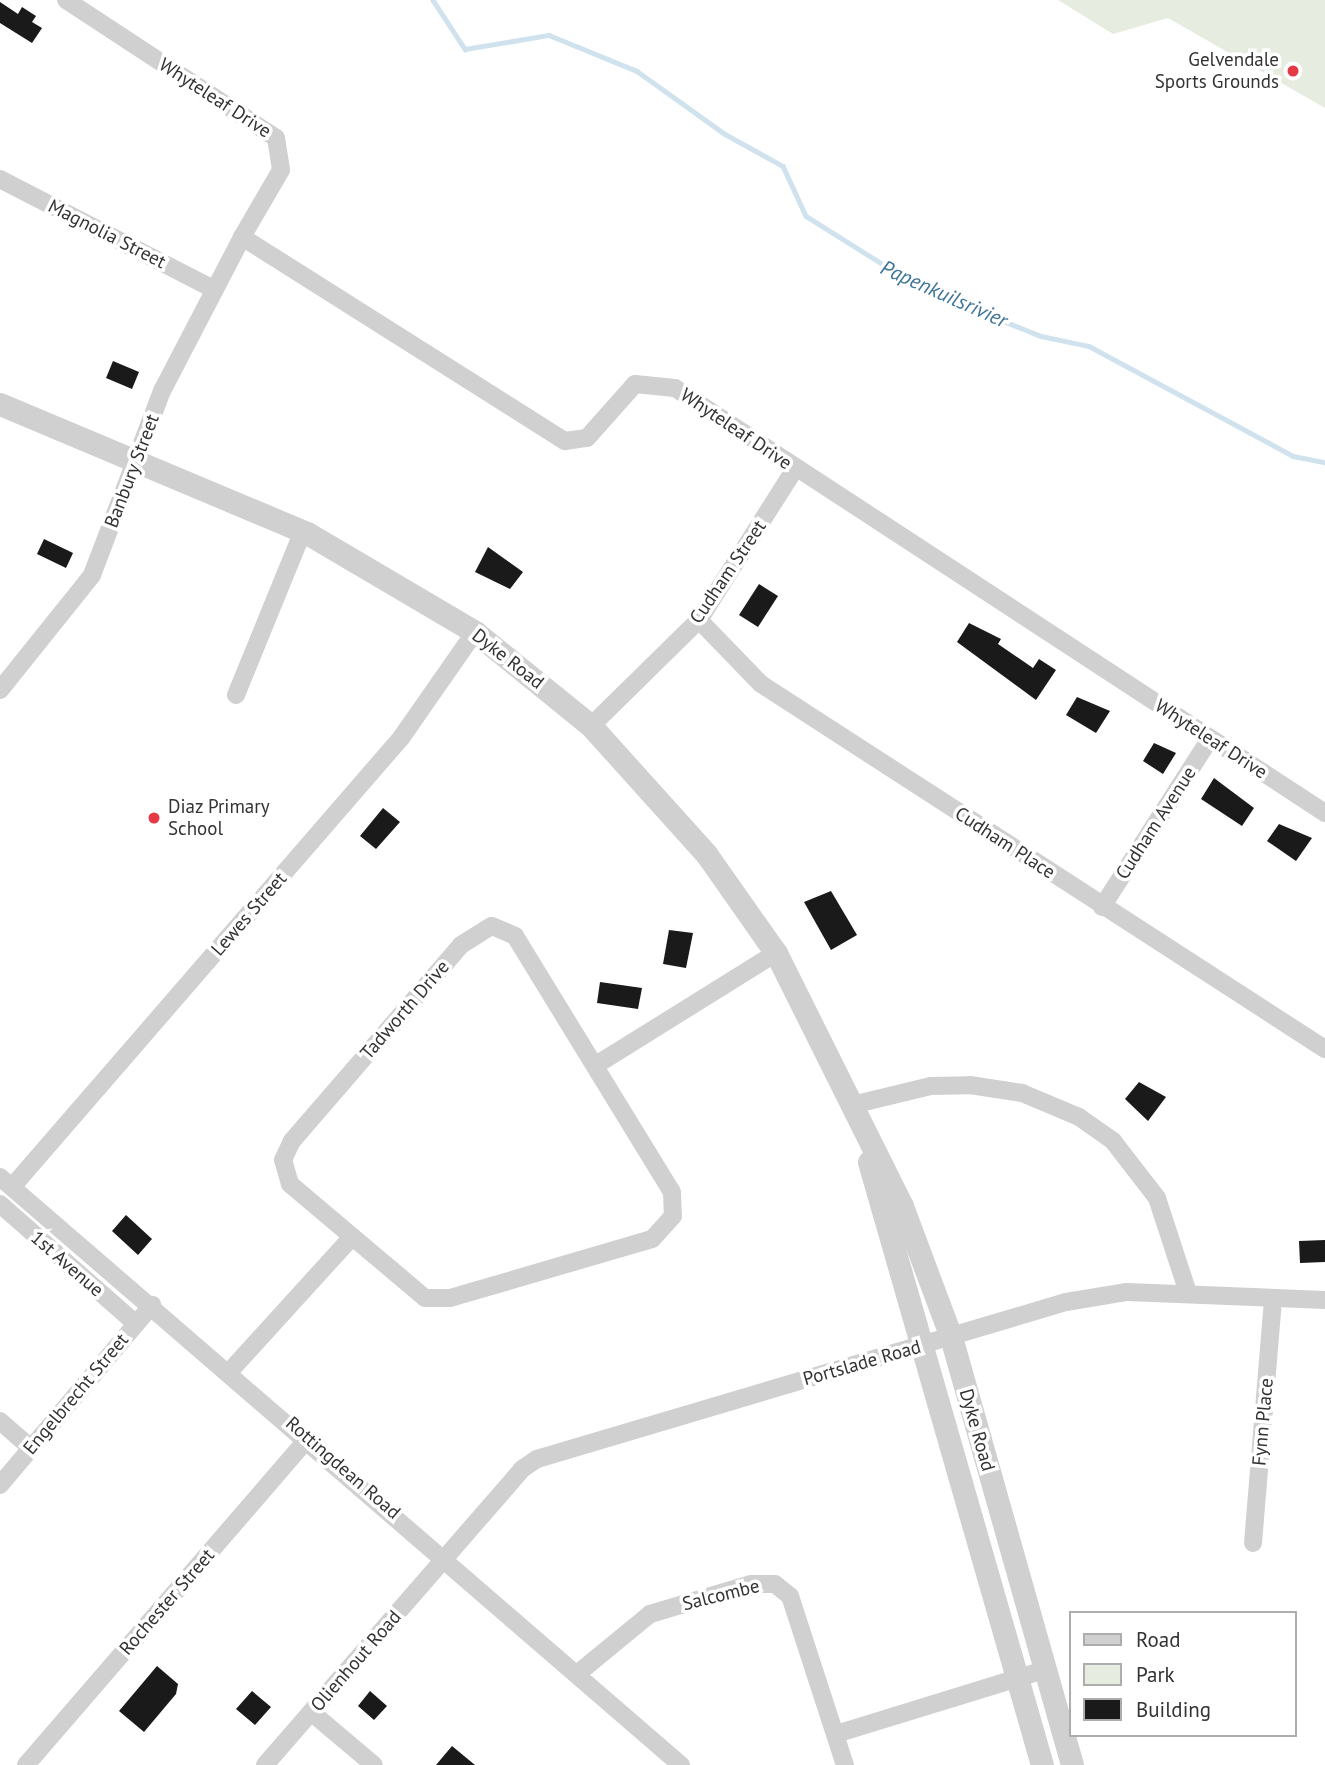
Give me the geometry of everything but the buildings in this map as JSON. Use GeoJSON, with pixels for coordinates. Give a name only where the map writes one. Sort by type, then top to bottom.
{"type":"FeatureCollection","features":[{"type":"Feature","properties":{"kind":"street","name":"Whyteleaf Drive"},"geometry":{"type":"LineString","coordinates":[[66,0],[276,138],[281,170],[243,237],[556,438],[587,438],[629,388],[655,382],[796,469],[1325,813]]}},
{"type":"Feature","properties":{"kind":"street","name":"Magnolia Street"},"geometry":{"type":"LineString","coordinates":[[0,179],[213,289]]}},
{"type":"Feature","properties":{"kind":"street","name":"Banbury Street"},"geometry":{"type":"LineString","coordinates":[[0,690],[82,593],[137,463],[162,391],[213,289],[243,237]]}},
{"type":"Feature","properties":{"kind":"street","name":"Dyke Road"},"geometry":{"type":"LineString","coordinates":[[0,404],[303,531],[475,632],[591,726],[707,855],[776,953],[902,1206],[951,1337],[1072,1765]]}},
{"type":"Feature","properties":{"kind":"street","name":"Cudham Street"},"geometry":{"type":"LineString","coordinates":[[591,726],[699,620],[796,469]]}},
{"type":"Feature","properties":{"kind":"street"},"geometry":{"type":"LineString","coordinates":[[236,695],[303,531]]}},
{"type":"Feature","properties":{"kind":"street","name":"Cudham Place"},"geometry":{"type":"LineString","coordinates":[[699,620],[761,684],[1325,1049]]}},
{"type":"Feature","properties":{"kind":"street","name":"Lewes Street"},"geometry":{"type":"LineString","coordinates":[[6,1182],[401,738],[475,632]]}},
{"type":"Feature","properties":{"kind":"street","name":"Cudham Avenue"},"geometry":{"type":"LineString","coordinates":[[1102,907],[1210,739]]}},
{"type":"Feature","properties":{"kind":"street","name":"Tadworth Drive"},"geometry":{"type":"LineString","coordinates":[[499,926],[515,936],[596,1065],[672,1192],[673,1216],[659,1236],[436,1299],[405,1287],[350,1239],[290,1184],[286,1151],[472,934],[499,926]]}},
{"type":"Feature","properties":{"kind":"street"},"geometry":{"type":"LineString","coordinates":[[596,1065],[776,953]]}},
{"type":"Feature","properties":{"kind":"street"},"geometry":{"type":"LineString","coordinates":[[852,1105],[950,1084],[1022,1093],[1063,1108],[1113,1141],[1145,1180],[1165,1213],[1188,1293]]}},
{"type":"Feature","properties":{"kind":"street","name":"Dyke Road"},"geometry":{"type":"LineString","coordinates":[[852,1105],[919,1346],[1042,1765]]}},
{"type":"Feature","properties":{"kind":"street","name":"Rottingdean Road"},"geometry":{"type":"LineString","coordinates":[[6,1182],[308,1438],[681,1765]]}},
{"type":"Feature","properties":{"kind":"street","name":"1st Avenue"},"geometry":{"type":"LineString","coordinates":[[0,1204],[135,1323]]}},
{"type":"Feature","properties":{"kind":"street"},"geometry":{"type":"LineString","coordinates":[[230,1371],[350,1239]]}},
{"type":"Feature","properties":{"kind":"street","name":"Portslade Road"},"geometry":{"type":"LineString","coordinates":[[446,1558],[537,1459],[919,1346],[1098,1296],[1188,1293],[1273,1301],[1325,1300]]}},
{"type":"Feature","properties":{"kind":"street","name":"Fynn Place"},"geometry":{"type":"LineString","coordinates":[[1253,1543],[1273,1301]]}},
{"type":"Feature","properties":{"kind":"street","name":"Engelbrecht Street"},"geometry":{"type":"LineString","coordinates":[[0,1485],[152,1305]]}},
{"type":"Feature","properties":{"kind":"street"},"geometry":{"type":"LineString","coordinates":[[0,1421],[31,1448]]}},
{"type":"Feature","properties":{"kind":"street","name":"Rochester Street"},"geometry":{"type":"LineString","coordinates":[[26,1765],[308,1438]]}},
{"type":"Feature","properties":{"kind":"street","name":"Olienhout Road"},"geometry":{"type":"LineString","coordinates":[[265,1765],[446,1558]]}},
{"type":"Feature","properties":{"kind":"street","name":"Salcombe"},"geometry":{"type":"LineString","coordinates":[[577,1674],[650,1614],[766,1582],[790,1597],[845,1765]]}},
{"type":"Feature","properties":{"kind":"street"},"geometry":{"type":"LineString","coordinates":[[836,1734],[1044,1670]]}},
{"type":"Feature","properties":{"kind":"street"},"geometry":{"type":"LineString","coordinates":[[311,1712],[374,1765]]}},
{"type":"Feature","properties":{"kind":"green space","name":"Gelvendale Sports Grounds"},"geometry":{"type":"Polygon","coordinates":[[[1058,0],[1325,0],[1325,108],[1168,18],[1113,34],[1058,0]]]}},
{"type":"Feature","properties":{"kind":"waterway","name":"Papenkuilsrivier"},"geometry":{"type":"LineString","coordinates":[[433,0],[465,49],[549,35],[637,71],[725,134],[783,166],[806,216],[921,288],[1041,336],[1089,346],[1293,456],[1325,462]]}},
{"type":"Feature","properties":{"kind":"place","name":"Gelvendale Sports Grounds"},"geometry":{"type":"Point","coordinates":[1293,71]}},
{"type":"Feature","properties":{"kind":"place","name":"Diaz Primary School"},"geometry":{"type":"Point","coordinates":[154,818]}}]}
